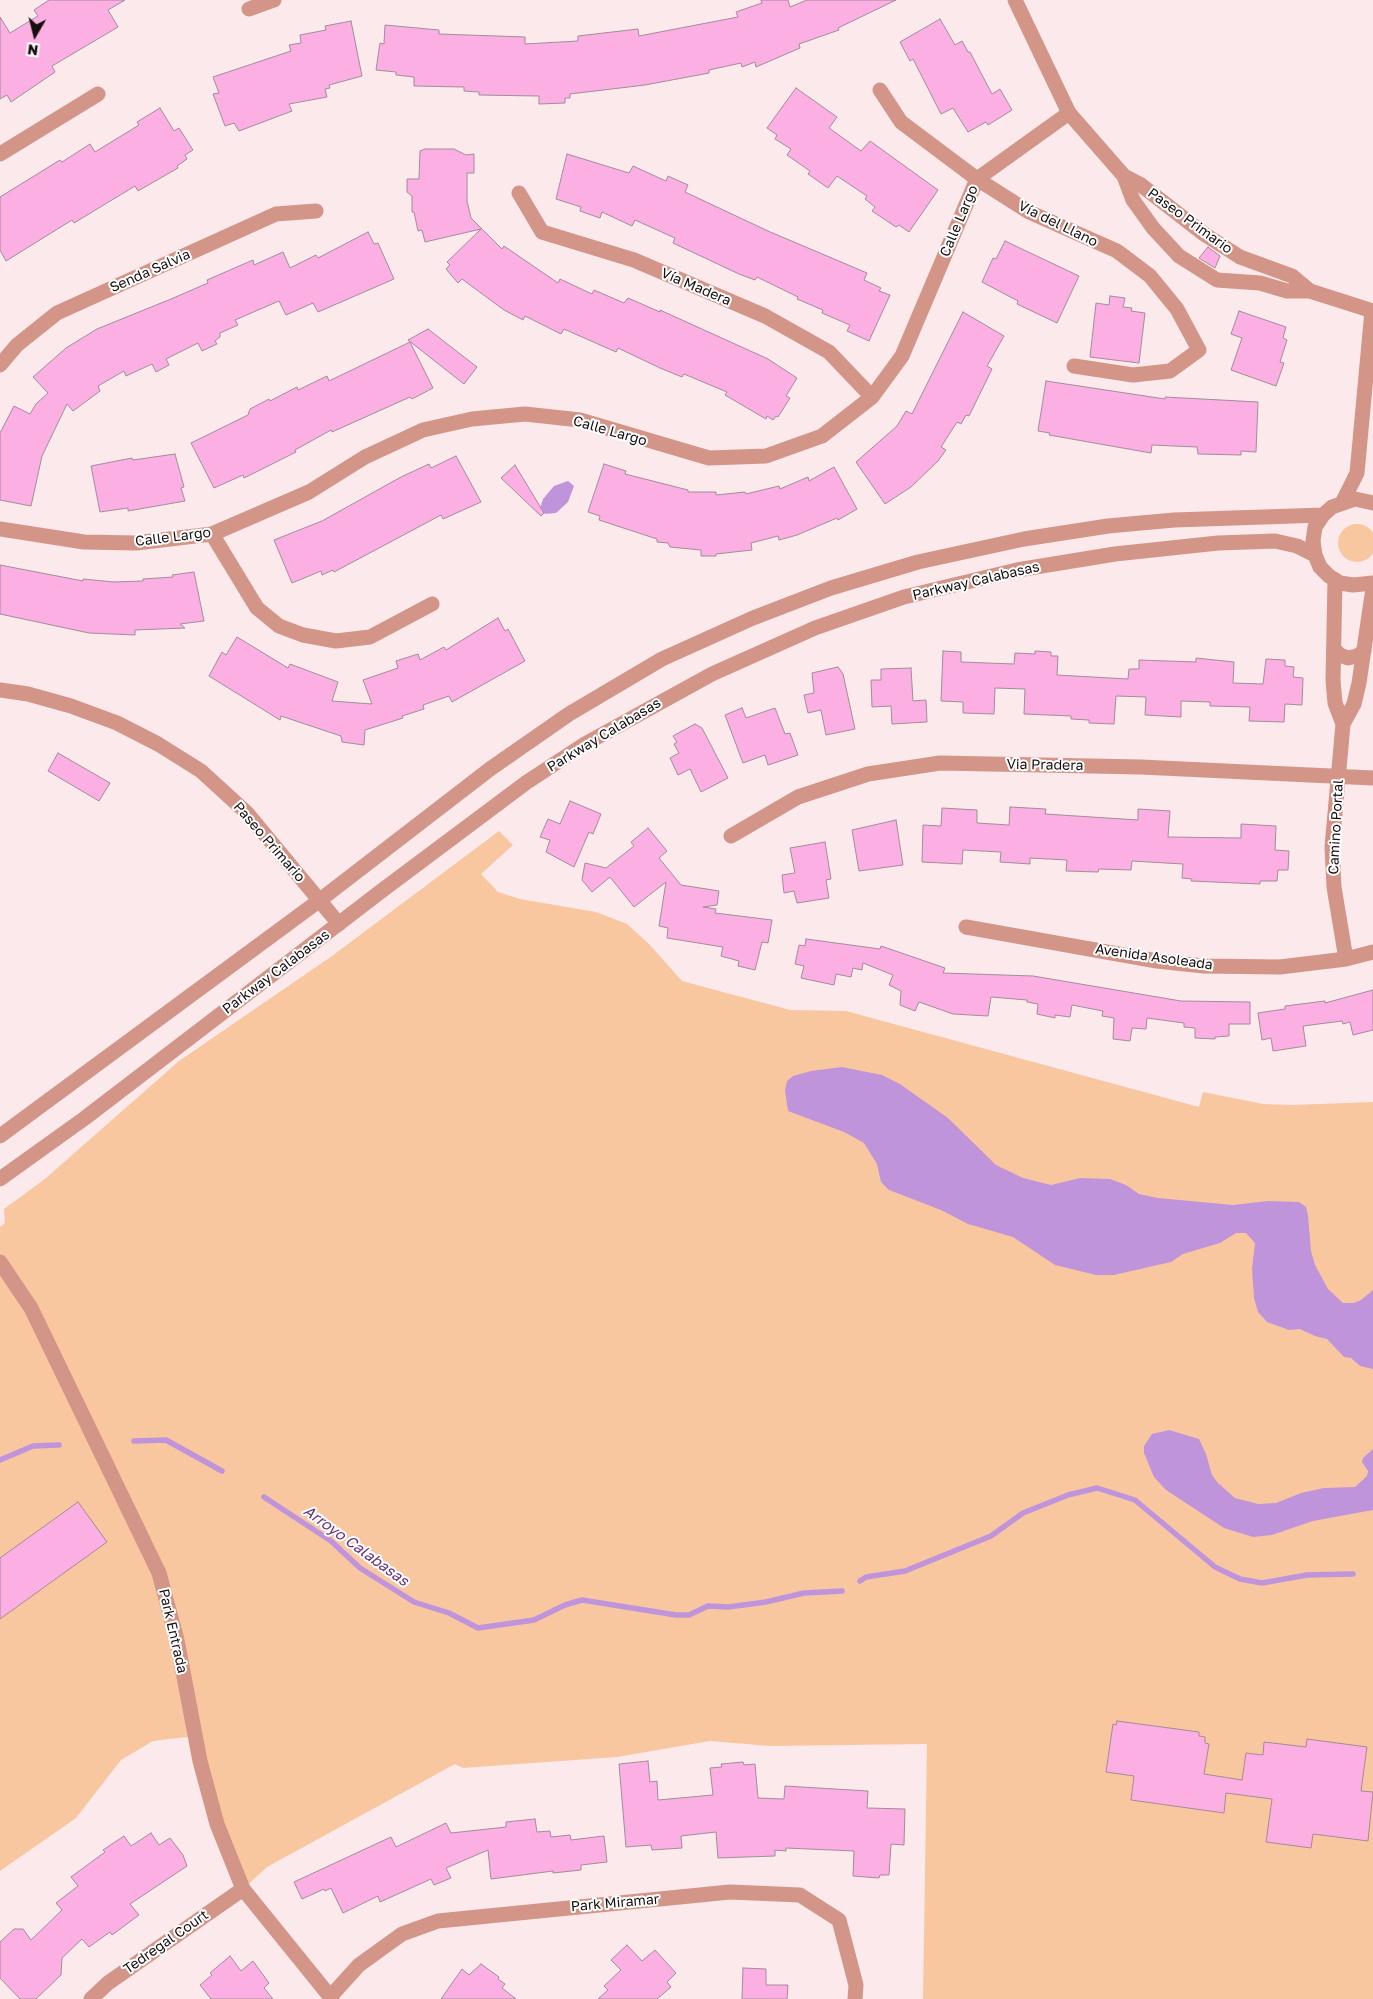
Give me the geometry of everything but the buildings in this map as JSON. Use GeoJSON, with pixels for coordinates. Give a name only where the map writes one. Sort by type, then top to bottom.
{"type":"FeatureCollection","features":[{"type":"Feature","properties":{"kind":"street"},"geometry":{"type":"LineString","coordinates":[[249,9],[274,0]]}},
{"type":"Feature","properties":{"kind":"street","name":"Paseo Primario"},"geometry":{"type":"LineString","coordinates":[[1015,0],[1069,113],[1124,176],[1133,200],[1153,228],[1179,256],[1218,280],[1260,283],[1287,291],[1310,291],[1373,311]]}},
{"type":"Feature","properties":{"kind":"street","name":"Vía del Llano"},"geometry":{"type":"LineString","coordinates":[[880,90],[901,122],[977,178],[1029,212],[1117,251],[1150,276],[1177,309],[1199,350],[1170,371],[1132,375],[1074,366]]}},
{"type":"Feature","properties":{"kind":"street"},"geometry":{"type":"LineString","coordinates":[[0,154],[98,94]]}},
{"type":"Feature","properties":{"kind":"street","name":"Calle Largo"},"geometry":{"type":"LineString","coordinates":[[0,529],[84,542],[136,543],[212,534],[309,492],[365,458],[422,430],[472,419],[525,414],[580,420],[709,458],[766,456],[822,436],[872,396],[902,356],[977,178],[1069,113]]}},
{"type":"Feature","properties":{"kind":"street","name":"Paseo Primario"},"geometry":{"type":"LineString","coordinates":[[1124,176],[1141,185],[1204,234],[1240,257],[1292,276],[1310,291]]}},
{"type":"Feature","properties":{"kind":"street","name":"Vía Madera"},"geometry":{"type":"LineString","coordinates":[[519,193],[542,232],[634,260],[765,316],[828,352],[872,396]]}},
{"type":"Feature","properties":{"kind":"street","name":"Senda Salvia"},"geometry":{"type":"LineString","coordinates":[[0,365],[18,345],[57,313],[276,214],[316,211]]}},
{"type":"Feature","properties":{"kind":"street"},"geometry":{"type":"LineString","coordinates":[[1343,501],[1357,473],[1373,311]]}},
{"type":"Feature","properties":{"kind":"street"},"geometry":{"type":"LineString","coordinates":[[1373,503],[1355,499],[1343,501],[1332,506],[1323,515],[1314,534],[1315,555],[1320,567],[1335,580],[1353,586],[1373,583]]}},
{"type":"Feature","properties":{"kind":"street"},"geometry":{"type":"LineString","coordinates":[[0,1136],[320,900],[490,769],[569,714],[662,659],[753,618],[831,588],[918,562],[1024,539],[1108,526],[1164,521],[1323,515]]}},
{"type":"Feature","properties":{"kind":"street"},"geometry":{"type":"LineString","coordinates":[[212,534],[257,608],[279,626],[303,635],[336,641],[370,636],[432,604]]}},
{"type":"Feature","properties":{"kind":"street","name":"Parkway Calabasas"},"geometry":{"type":"LineString","coordinates":[[0,1179],[85,1118],[478,817],[585,744],[712,674],[815,628],[913,594],[1017,570],[1116,554],[1218,543],[1275,541],[1297,546],[1315,555]]}},
{"type":"Feature","properties":{"kind":"street","name":"Camino Portal"},"geometry":{"type":"LineString","coordinates":[[1335,580],[1335,703],[1343,724]]}},
{"type":"Feature","properties":{"kind":"street","name":"Camino Portal"},"geometry":{"type":"LineString","coordinates":[[1346,959],[1333,877],[1332,847],[1343,724],[1354,704],[1373,588]]}},
{"type":"Feature","properties":{"kind":"street"},"geometry":{"type":"LineString","coordinates":[[1334,649],[1340,655],[1348,658],[1357,656],[1364,651]]}},
{"type":"Feature","properties":{"kind":"street","name":"Paseo Primario"},"geometry":{"type":"LineString","coordinates":[[0,690],[28,694],[71,706],[117,724],[158,744],[200,771],[247,813],[339,924]]}},
{"type":"Feature","properties":{"kind":"street","name":"Via Pradera"},"geometry":{"type":"LineString","coordinates":[[731,836],[798,797],[868,774],[940,763],[1141,767],[1373,778]]}},
{"type":"Feature","properties":{"kind":"street","name":"Avenida Asoleada"},"geometry":{"type":"LineString","coordinates":[[966,927],[1157,961],[1204,966],[1280,967],[1346,959],[1373,952]]}},
{"type":"Feature","properties":{"kind":"street","name":"Park Entrada"},"geometry":{"type":"LineString","coordinates":[[0,1262],[31,1308],[159,1573],[177,1640],[200,1761],[217,1824],[243,1888],[331,1998]]}},
{"type":"Feature","properties":{"kind":"street","name":"Tedregal Court"},"geometry":{"type":"LineString","coordinates":[[91,1999],[123,1972],[243,1888]]}},
{"type":"Feature","properties":{"kind":"street","name":"Park Miramar"},"geometry":{"type":"LineString","coordinates":[[331,1998],[359,1966],[402,1934],[438,1921],[730,1892],[800,1895],[839,1920],[856,1985],[854,1999]]}},
{"type":"Feature","properties":{"kind":"shaded area"},"geometry":{"type":"Polygon","coordinates":[[[568,481],[574,486],[568,502],[556,513],[545,514],[540,508],[543,499],[554,486],[568,481]]]}},
{"type":"Feature","properties":{"kind":"shaded area"},"geometry":{"type":"Polygon","coordinates":[[[1357,524],[1370,530],[1376,543],[1370,556],[1357,562],[1344,556],[1338,543],[1344,530],[1357,524]]]}},
{"type":"Feature","properties":{"kind":"shaded area"},"geometry":{"type":"Polygon","coordinates":[[[499,831],[513,845],[481,874],[498,892],[520,899],[596,912],[627,924],[649,944],[682,981],[790,1010],[846,1011],[1199,1107],[1203,1092],[1263,1104],[1292,1105],[1373,1102],[1373,1999],[923,1999],[927,1744],[770,1746],[710,1741],[617,1757],[463,1768],[455,1764],[267,1867],[243,1889],[195,1736],[153,1741],[121,1760],[76,1818],[0,1871],[0,1227],[5,1223],[4,1209],[46,1178],[179,1061],[332,956],[499,831]]]}},
{"type":"Feature","properties":{"kind":"shaded area"},"geometry":{"type":"Polygon","coordinates":[[[842,1067],[882,1075],[900,1084],[948,1118],[996,1165],[1023,1178],[1051,1185],[1080,1178],[1110,1179],[1126,1185],[1139,1194],[1158,1198],[1233,1205],[1268,1201],[1299,1202],[1306,1207],[1311,1251],[1315,1265],[1328,1289],[1343,1303],[1354,1303],[1361,1300],[1373,1290],[1373,1369],[1360,1366],[1351,1358],[1344,1357],[1327,1339],[1300,1329],[1289,1330],[1267,1322],[1258,1312],[1254,1298],[1252,1269],[1255,1243],[1246,1233],[1236,1233],[1220,1243],[1183,1254],[1171,1262],[1114,1275],[1096,1275],[1055,1265],[1013,1237],[968,1224],[941,1210],[889,1190],[881,1182],[877,1164],[864,1143],[844,1132],[788,1111],[785,1090],[787,1081],[793,1076],[811,1071],[842,1067]]]}},
{"type":"Feature","properties":{"kind":"shaded area"},"geometry":{"type":"Polygon","coordinates":[[[1169,1430],[1199,1439],[1212,1475],[1218,1483],[1235,1498],[1258,1504],[1276,1503],[1301,1493],[1324,1488],[1355,1487],[1367,1476],[1368,1471],[1362,1462],[1363,1458],[1373,1449],[1373,1510],[1313,1521],[1272,1535],[1253,1537],[1224,1528],[1166,1490],[1154,1477],[1144,1453],[1144,1446],[1152,1434],[1169,1430]]]}},
{"type":"Feature","properties":{"kind":"waterway","name":"Arroyo Calabasas"},"geometry":{"type":"LineString","coordinates":[[134,1441],[166,1440],[222,1471]]}},
{"type":"Feature","properties":{"kind":"waterway","name":"Arroyo Calabasas"},"geometry":{"type":"LineString","coordinates":[[0,1460],[33,1446],[59,1445]]}},
{"type":"Feature","properties":{"kind":"waterway","name":"Arroyo Calabasas"},"geometry":{"type":"LineString","coordinates":[[860,1581],[866,1577],[905,1571],[991,1536],[1023,1513],[1068,1495],[1097,1488],[1135,1500],[1215,1567],[1240,1579],[1262,1583],[1307,1575],[1353,1574]]}},
{"type":"Feature","properties":{"kind":"waterway","name":"Arroyo Calabasas"},"geometry":{"type":"LineString","coordinates":[[264,1497],[331,1541],[360,1568],[414,1602],[449,1613],[478,1628],[534,1620],[565,1605],[582,1600],[676,1615],[689,1615],[708,1606],[728,1607],[766,1602],[804,1593],[842,1591]]}}]}
